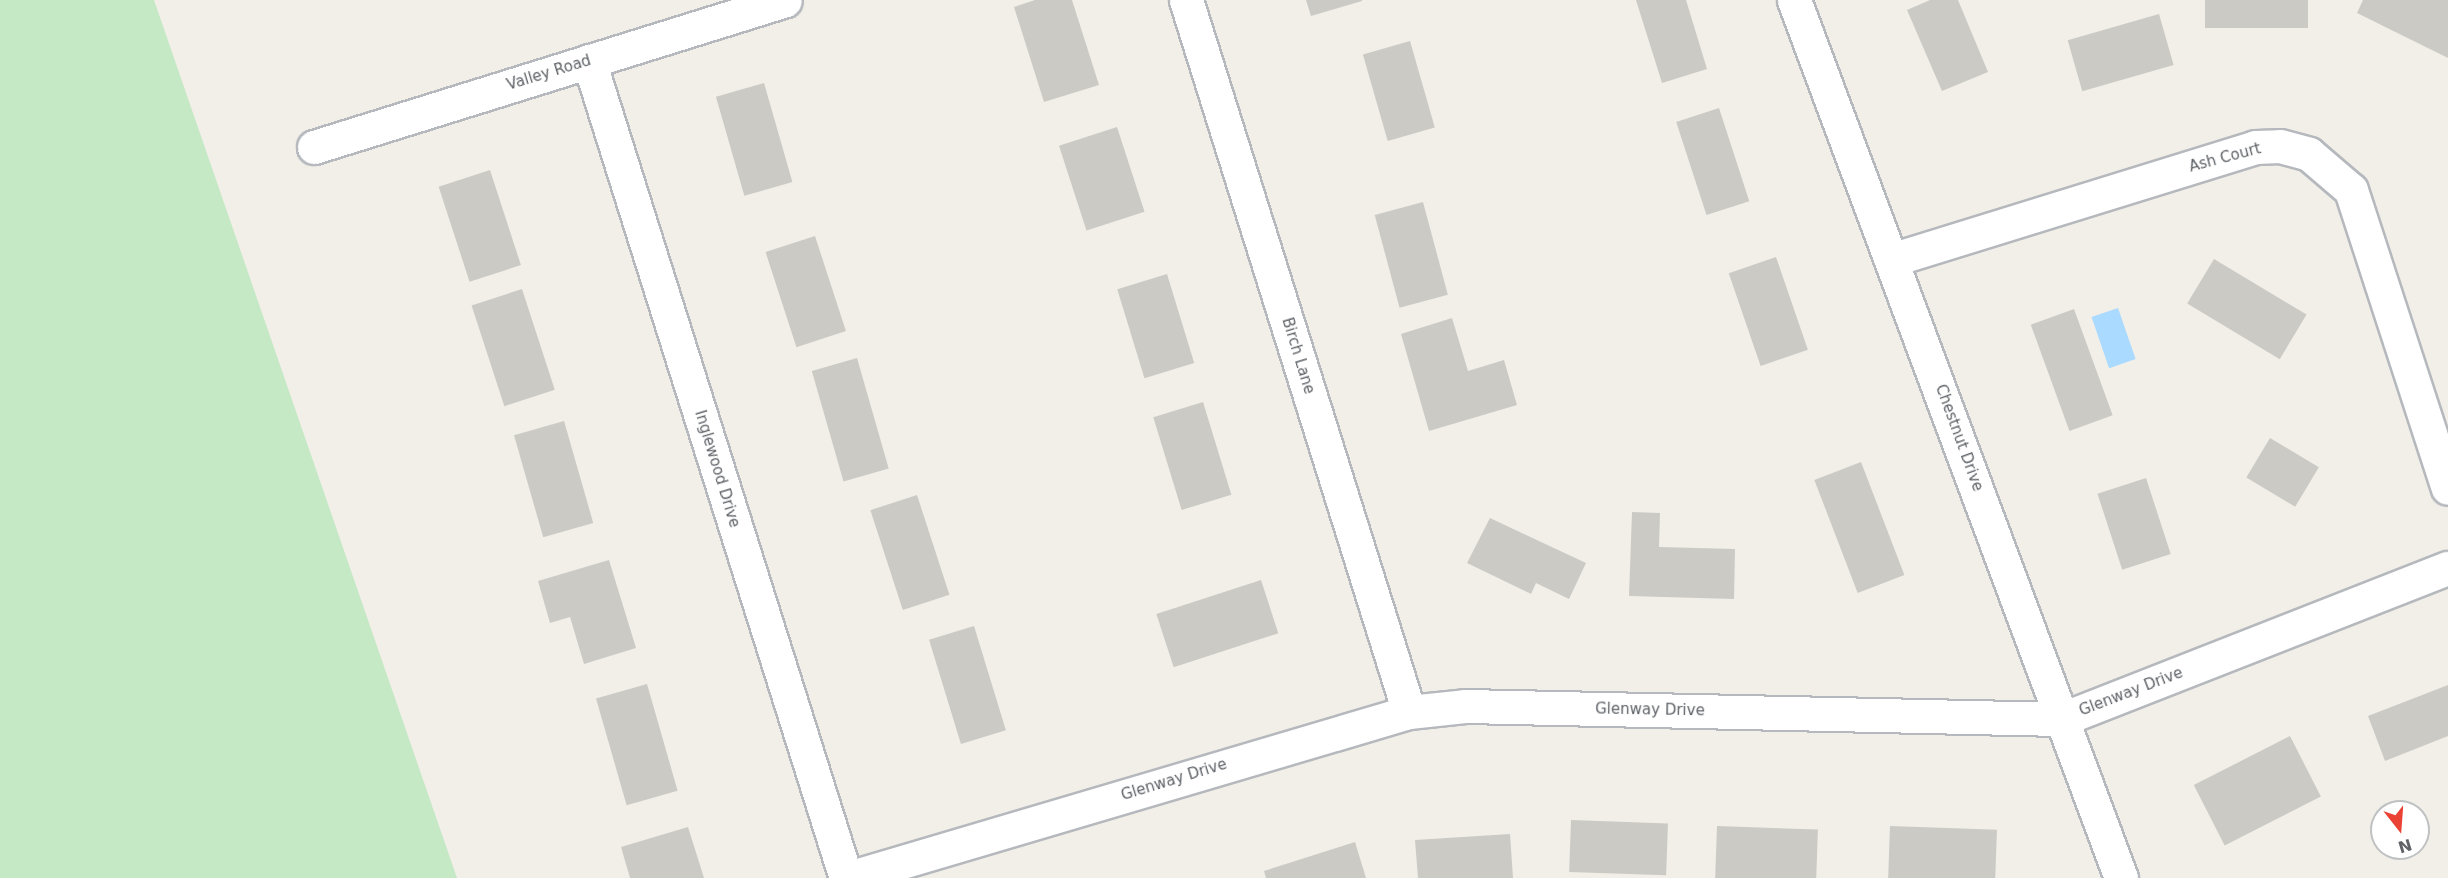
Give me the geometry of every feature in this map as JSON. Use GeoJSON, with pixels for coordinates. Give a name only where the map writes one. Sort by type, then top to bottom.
{"type":"FeatureCollection","features":[{"type":"Feature","properties":{"kind":"street","name":"Valley Road"},"geometry":{"type":"LineString","coordinates":[[314,147],[785,0]]}},
{"type":"Feature","properties":{"kind":"street","name":"Birch Lane"},"geometry":{"type":"LineString","coordinates":[[1186,0],[1409,712]]}},
{"type":"Feature","properties":{"kind":"street","name":"Chestnut Drive"},"geometry":{"type":"LineString","coordinates":[[1794,0],[1894,259],[2121,878]]}},
{"type":"Feature","properties":{"kind":"street","name":"Inglewood Drive"},"geometry":{"type":"LineString","coordinates":[[589,61],[847,878]]}},
{"type":"Feature","properties":{"kind":"street","name":"Ash Court"},"geometry":{"type":"LineString","coordinates":[[1894,259],[2255,147],[2280,146],[2309,154],[2351,190],[2448,488]]}},
{"type":"Feature","properties":{"kind":"street","name":"Glenway Drive"},"geometry":{"type":"LineString","coordinates":[[847,878],[1409,712],[1465,706],[2062,718],[2448,568]]}},
{"type":"Feature","properties":{"kind":"green space"},"geometry":{"type":"Polygon","coordinates":[[[0,0],[154,0],[457,878],[0,878],[0,0]]]}},
{"type":"Feature","properties":{"kind":"water"},"geometry":{"type":"Polygon","coordinates":[[[2118,308],[2136,359],[2109,368],[2092,317],[2118,308]]]}},
{"type":"Feature","properties":{"kind":"building"},"geometry":{"type":"Polygon","coordinates":[[[1035,0],[1072,0],[1099,85],[1044,102],[1014,7],[1035,0]]]}},
{"type":"Feature","properties":{"kind":"building"},"geometry":{"type":"Polygon","coordinates":[[[1306,0],[1362,0],[1362,1],[1311,16],[1306,0]]]}},
{"type":"Feature","properties":{"kind":"building"},"geometry":{"type":"Polygon","coordinates":[[[1636,0],[1686,0],[1707,69],[1662,83],[1636,0]]]}},
{"type":"Feature","properties":{"kind":"building"},"geometry":{"type":"Polygon","coordinates":[[[1930,0],[1958,0],[1988,72],[1942,91],[1907,10],[1930,0]]]}},
{"type":"Feature","properties":{"kind":"building"},"geometry":{"type":"Polygon","coordinates":[[[2205,0],[2308,0],[2308,28],[2205,28],[2205,0]]]}},
{"type":"Feature","properties":{"kind":"building"},"geometry":{"type":"Polygon","coordinates":[[[2363,0],[2448,0],[2448,58],[2357,13],[2363,0]]]}},
{"type":"Feature","properties":{"kind":"building"},"geometry":{"type":"Polygon","coordinates":[[[2159,14],[2174,65],[2082,91],[2068,40],[2159,14]]]}},
{"type":"Feature","properties":{"kind":"building"},"geometry":{"type":"Polygon","coordinates":[[[1410,41],[1435,128],[1388,141],[1363,55],[1410,41]]]}},
{"type":"Feature","properties":{"kind":"building"},"geometry":{"type":"Polygon","coordinates":[[[764,83],[792,182],[744,196],[716,97],[764,83]]]}},
{"type":"Feature","properties":{"kind":"building"},"geometry":{"type":"Polygon","coordinates":[[[1719,108],[1749,201],[1706,215],[1676,122],[1719,108]]]}},
{"type":"Feature","properties":{"kind":"building"},"geometry":{"type":"Polygon","coordinates":[[[1117,127],[1145,212],[1086,230],[1059,146],[1117,127]]]}},
{"type":"Feature","properties":{"kind":"building"},"geometry":{"type":"Polygon","coordinates":[[[490,170],[521,265],[470,282],[439,187],[490,170]]]}},
{"type":"Feature","properties":{"kind":"building"},"geometry":{"type":"Polygon","coordinates":[[[1423,202],[1448,295],[1400,308],[1375,215],[1423,202]]]}},
{"type":"Feature","properties":{"kind":"building"},"geometry":{"type":"Polygon","coordinates":[[[815,236],[846,331],[796,347],[766,252],[815,236]]]}},
{"type":"Feature","properties":{"kind":"building"},"geometry":{"type":"Polygon","coordinates":[[[1776,257],[1808,350],[1761,366],[1729,273],[1776,257]]]}},
{"type":"Feature","properties":{"kind":"building"},"geometry":{"type":"Polygon","coordinates":[[[2214,259],[2307,315],[2280,359],[2187,304],[2214,259]]]}},
{"type":"Feature","properties":{"kind":"building"},"geometry":{"type":"Polygon","coordinates":[[[1167,274],[1194,363],[1144,378],[1117,289],[1167,274]]]}},
{"type":"Feature","properties":{"kind":"building"},"geometry":{"type":"Polygon","coordinates":[[[522,289],[555,390],[504,406],[472,305],[522,289]]]}},
{"type":"Feature","properties":{"kind":"building"},"geometry":{"type":"Polygon","coordinates":[[[2074,309],[2113,415],[2069,431],[2031,325],[2074,309]]]}},
{"type":"Feature","properties":{"kind":"building"},"geometry":{"type":"Polygon","coordinates":[[[1452,318],[1468,371],[1504,360],[1517,405],[1429,431],[1401,334],[1452,318]]]}},
{"type":"Feature","properties":{"kind":"building"},"geometry":{"type":"Polygon","coordinates":[[[857,358],[889,469],[844,482],[812,371],[857,358]]]}},
{"type":"Feature","properties":{"kind":"building"},"geometry":{"type":"Polygon","coordinates":[[[1203,402],[1231,495],[1182,510],[1153,417],[1203,402]]]}},
{"type":"Feature","properties":{"kind":"building"},"geometry":{"type":"Polygon","coordinates":[[[564,421],[593,523],[543,537],[514,435],[564,421]]]}},
{"type":"Feature","properties":{"kind":"building"},"geometry":{"type":"Polygon","coordinates":[[[2270,438],[2319,467],[2295,507],[2246,477],[2270,438]]]}},
{"type":"Feature","properties":{"kind":"building"},"geometry":{"type":"Polygon","coordinates":[[[1861,462],[1904,575],[1858,593],[1814,480],[1861,462]]]}},
{"type":"Feature","properties":{"kind":"building"},"geometry":{"type":"Polygon","coordinates":[[[2146,478],[2171,554],[2122,570],[2097,494],[2146,478]]]}},
{"type":"Feature","properties":{"kind":"building"},"geometry":{"type":"Polygon","coordinates":[[[917,495],[949,595],[903,610],[870,510],[917,495]]]}},
{"type":"Feature","properties":{"kind":"building"},"geometry":{"type":"Polygon","coordinates":[[[1632,512],[1660,513],[1659,547],[1735,549],[1734,599],[1629,596],[1632,512]]]}},
{"type":"Feature","properties":{"kind":"building"},"geometry":{"type":"Polygon","coordinates":[[[1490,518],[1586,563],[1569,599],[1536,583],[1531,594],[1467,563],[1490,518]]]}},
{"type":"Feature","properties":{"kind":"building"},"geometry":{"type":"Polygon","coordinates":[[[609,560],[636,648],[584,664],[570,617],[550,623],[538,581],[609,560]]]}},
{"type":"Feature","properties":{"kind":"building"},"geometry":{"type":"Polygon","coordinates":[[[1261,580],[1278,633],[1174,667],[1156,614],[1261,580]]]}},
{"type":"Feature","properties":{"kind":"building"},"geometry":{"type":"Polygon","coordinates":[[[974,626],[1006,730],[961,744],[929,640],[974,626]]]}},
{"type":"Feature","properties":{"kind":"building"},"geometry":{"type":"Polygon","coordinates":[[[647,684],[678,791],[627,805],[596,699],[647,684]]]}},
{"type":"Feature","properties":{"kind":"building"},"geometry":{"type":"Polygon","coordinates":[[[2448,685],[2448,736],[2385,761],[2368,716],[2448,685]]]}},
{"type":"Feature","properties":{"kind":"building"},"geometry":{"type":"Polygon","coordinates":[[[2290,736],[2321,797],[2225,846],[2194,785],[2290,736]]]}},
{"type":"Feature","properties":{"kind":"building"},"geometry":{"type":"Polygon","coordinates":[[[1571,820],[1668,823],[1666,875],[1569,872],[1571,820]]]}},
{"type":"Feature","properties":{"kind":"building"},"geometry":{"type":"Polygon","coordinates":[[[1717,826],[1818,830],[1816,878],[1715,878],[1717,826]]]}},
{"type":"Feature","properties":{"kind":"building"},"geometry":{"type":"Polygon","coordinates":[[[1890,826],[1997,830],[1995,878],[1888,878],[1890,826]]]}},
{"type":"Feature","properties":{"kind":"building"},"geometry":{"type":"Polygon","coordinates":[[[688,827],[704,878],[630,878],[621,847],[688,827]]]}},
{"type":"Feature","properties":{"kind":"building"},"geometry":{"type":"Polygon","coordinates":[[[1510,834],[1513,878],[1418,878],[1415,840],[1510,834]]]}},
{"type":"Feature","properties":{"kind":"building"},"geometry":{"type":"Polygon","coordinates":[[[1355,842],[1366,878],[1266,878],[1264,871],[1355,842]]]}}]}
